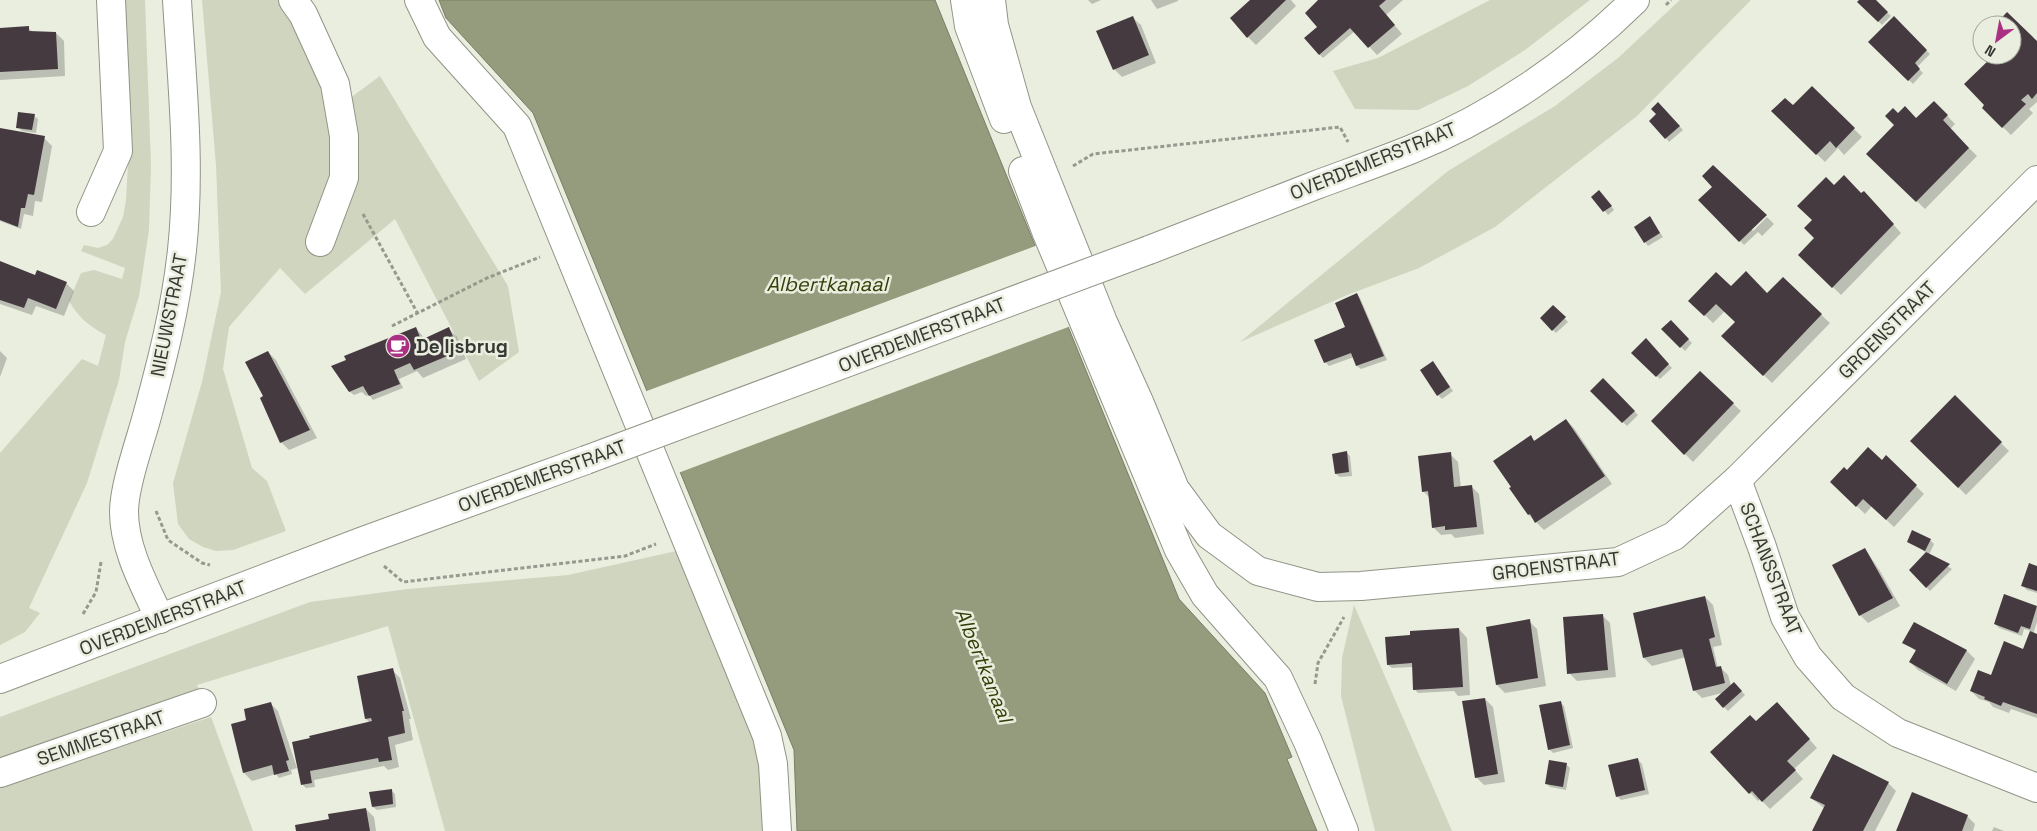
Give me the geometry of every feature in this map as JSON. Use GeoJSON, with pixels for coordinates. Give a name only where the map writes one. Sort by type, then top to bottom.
{"type":"FeatureCollection","features":[{"type":"Feature","properties":{"kind":"street"},"geometry":{"type":"LineString","coordinates":[[91,212],[118,152],[112,0]]}},
{"type":"Feature","properties":{"kind":"street","name":"NIEUWSTRAAT"},"geometry":{"type":"LineString","coordinates":[[160,619],[145,587],[127,539],[124,511],[130,476],[165,350],[182,251],[187,197],[185,125],[176,0]]}},
{"type":"Feature","properties":{"kind":"street"},"geometry":{"type":"LineString","coordinates":[[293,0],[303,14],[335,84],[344,136],[344,178],[320,242]]}},
{"type":"Feature","properties":{"kind":"street"},"geometry":{"type":"LineString","coordinates":[[419,0],[437,37],[516,126],[767,736],[773,764],[777,831]]}},
{"type":"Feature","properties":{"kind":"street"},"geometry":{"type":"LineString","coordinates":[[965,0],[969,26],[1046,231],[1179,550],[1205,595],[1278,678],[1308,742],[1344,831]]}},
{"type":"Feature","properties":{"kind":"street","name":"GROENSTRAAT"},"geometry":{"type":"LineString","coordinates":[[991,0],[994,25],[1017,107],[1103,322],[1175,488],[1209,535],[1258,571],[1318,587],[1361,586],[1618,562],[1674,536],[1737,480],[2037,180]]}},
{"type":"Feature","properties":{"kind":"street","name":"OVERDEMERSTRAAT"},"geometry":{"type":"LineString","coordinates":[[0,679],[390,531],[1149,250],[1413,149],[1508,100],[1550,72],[1635,0]]}},
{"type":"Feature","properties":{"kind":"street","name":"SCHANSSTRAAT"},"geometry":{"type":"LineString","coordinates":[[1737,480],[1785,617],[1808,658],[1843,697],[1898,733],[2037,788]]}},
{"type":"Feature","properties":{"kind":"street","name":"SEMMESTRAAT"},"geometry":{"type":"LineString","coordinates":[[0,773],[202,704]]}},
{"type":"Feature","properties":{"kind":"path"},"geometry":{"type":"LineString","coordinates":[[1093,154],[1340,127]]}},
{"type":"Feature","properties":{"kind":"path"},"geometry":{"type":"LineString","coordinates":[[344,178],[418,314]]}},
{"type":"Feature","properties":{"kind":"path"},"geometry":{"type":"LineString","coordinates":[[392,326],[479,282],[566,247]]}},
{"type":"Feature","properties":{"kind":"path"},"geometry":{"type":"LineString","coordinates":[[78,621],[96,592],[99,579],[100,556]]}},
{"type":"Feature","properties":{"kind":"path"},"geometry":{"type":"LineString","coordinates":[[383,565],[403,582],[625,556]]}},
{"type":"Feature","properties":{"kind":"path"},"geometry":{"type":"LineString","coordinates":[[1314,689],[1318,663],[1361,586]]}},
{"type":"Feature","properties":{"kind":"shaded area"},"geometry":{"type":"Polygon","coordinates":[[[121,0],[145,0],[151,165],[149,230],[139,296],[125,342],[119,380],[87,483],[29,608],[40,613],[25,632],[0,645],[0,453],[82,359],[98,366],[106,335],[85,321],[69,301],[81,273],[94,270],[122,279],[125,268],[81,251],[84,245],[98,248],[107,245],[113,239],[123,217],[126,200],[128,164],[121,0]]]}},
{"type":"Feature","properties":{"kind":"shaded area"},"geometry":{"type":"Polygon","coordinates":[[[202,0],[279,0],[316,64],[330,113],[380,76],[508,286],[519,352],[479,381],[395,219],[305,294],[280,268],[229,327],[223,369],[252,468],[267,481],[286,531],[233,550],[216,551],[203,547],[189,539],[178,524],[173,483],[202,382],[221,292],[216,165],[202,0]]]}},
{"type":"Feature","properties":{"kind":"shaded area"},"geometry":{"type":"Polygon","coordinates":[[[1490,0],[1590,0],[1525,50],[1468,86],[1418,110],[1355,109],[1333,71],[1378,58],[1490,0]]]}},
{"type":"Feature","properties":{"kind":"shaded area"},"geometry":{"type":"Polygon","coordinates":[[[1680,0],[1751,0],[1637,116],[1495,227],[1419,268],[1347,295],[1240,342],[1448,171],[1555,106],[1618,58],[1680,0]]]}},
{"type":"Feature","properties":{"kind":"shaded area"},"geometry":{"type":"Polygon","coordinates":[[[681,550],[763,746],[766,831],[445,831],[388,626],[197,685],[201,695],[0,760],[0,717],[310,602],[408,589],[568,575],[681,550]]]}},
{"type":"Feature","properties":{"kind":"shaded area"},"geometry":{"type":"Polygon","coordinates":[[[1354,605],[1452,831],[1375,831],[1341,696],[1342,658],[1354,605]]]}},
{"type":"Feature","properties":{"kind":"shaded area"},"geometry":{"type":"Polygon","coordinates":[[[211,717],[253,831],[0,831],[0,787],[211,717]]]}},
{"type":"Feature","properties":{"kind":"water","name":"Albertkanaal"},"geometry":{"type":"Polygon","coordinates":[[[439,0],[935,0],[1179,599],[1265,693],[1292,757],[1287,759],[1317,831],[797,831],[794,750],[533,113],[446,18],[439,0]]]}},
{"type":"Feature","properties":{"kind":"pier"},"geometry":{"type":"Polygon","coordinates":[[[1038,245],[1071,326],[678,473],[644,392],[1038,245]]]}},
{"type":"Feature","properties":{"kind":"building"},"geometry":{"type":"Polygon","coordinates":[[[1250,0],[1286,0],[1247,38],[1230,18],[1250,0]]]}},
{"type":"Feature","properties":{"kind":"building"},"geometry":{"type":"Polygon","coordinates":[[[1318,0],[1386,0],[1379,6],[1395,25],[1368,48],[1350,28],[1319,55],[1304,38],[1317,27],[1305,13],[1318,0]]]}},
{"type":"Feature","properties":{"kind":"building"},"geometry":{"type":"Polygon","coordinates":[[[1859,0],[1876,0],[1888,12],[1878,22],[1857,2],[1859,0]]]}},
{"type":"Feature","properties":{"kind":"building"},"geometry":{"type":"Polygon","coordinates":[[[1133,16],[1149,55],[1113,70],[1096,31],[1133,16]]]}},
{"type":"Feature","properties":{"kind":"building"},"geometry":{"type":"Polygon","coordinates":[[[1894,16],[1927,50],[1915,63],[1920,69],[1908,81],[1868,42],[1894,16]]]}},
{"type":"Feature","properties":{"kind":"building"},"geometry":{"type":"Polygon","coordinates":[[[29,26],[29,31],[56,32],[58,69],[0,72],[0,28],[29,26]]]}},
{"type":"Feature","properties":{"kind":"building"},"geometry":{"type":"Polygon","coordinates":[[[2022,26],[2037,41],[2037,93],[2032,99],[2028,94],[2021,100],[2026,104],[2002,128],[1982,108],[1984,105],[1964,84],[1984,65],[2022,65],[2022,26]]]}},
{"type":"Feature","properties":{"kind":"building"},"geometry":{"type":"Polygon","coordinates":[[[1812,86],[1855,128],[1836,148],[1830,141],[1816,155],[1771,111],[1785,98],[1793,105],[1812,86]]]}},
{"type":"Feature","properties":{"kind":"building"},"geometry":{"type":"Polygon","coordinates":[[[1934,101],[1948,115],[1943,120],[1969,148],[1916,202],[1866,154],[1894,125],[1885,116],[1893,108],[1898,113],[1905,106],[1916,118],[1934,101]]]}},
{"type":"Feature","properties":{"kind":"building"},"geometry":{"type":"Polygon","coordinates":[[[1658,102],[1680,126],[1665,139],[1649,121],[1656,114],[1651,109],[1658,102]]]}},
{"type":"Feature","properties":{"kind":"building"},"geometry":{"type":"Polygon","coordinates":[[[18,112],[35,114],[32,130],[16,128],[18,112]]]}},
{"type":"Feature","properties":{"kind":"building"},"geometry":{"type":"Polygon","coordinates":[[[0,128],[45,136],[34,195],[28,194],[25,208],[21,208],[18,227],[0,220],[0,128]]]}},
{"type":"Feature","properties":{"kind":"building"},"geometry":{"type":"Polygon","coordinates":[[[1713,165],[1767,215],[1739,242],[1698,200],[1712,187],[1702,176],[1713,165]]]}},
{"type":"Feature","properties":{"kind":"building"},"geometry":{"type":"Polygon","coordinates":[[[1844,175],[1861,193],[1864,191],[1894,224],[1832,288],[1798,255],[1814,238],[1804,228],[1812,220],[1797,206],[1826,177],[1834,185],[1844,175]]]}},
{"type":"Feature","properties":{"kind":"building"},"geometry":{"type":"Polygon","coordinates":[[[1599,190],[1612,206],[1603,212],[1591,197],[1599,190]]]}},
{"type":"Feature","properties":{"kind":"building"},"geometry":{"type":"Polygon","coordinates":[[[1650,216],[1660,233],[1644,243],[1634,227],[1650,216]]]}},
{"type":"Feature","properties":{"kind":"building"},"geometry":{"type":"Polygon","coordinates":[[[0,261],[35,275],[37,270],[67,282],[56,309],[28,298],[24,308],[0,300],[0,261]]]}},
{"type":"Feature","properties":{"kind":"building"},"geometry":{"type":"Polygon","coordinates":[[[1746,271],[1767,293],[1783,277],[1822,314],[1763,376],[1721,336],[1735,322],[1716,304],[1704,316],[1688,301],[1716,272],[1731,286],[1746,271]]]}},
{"type":"Feature","properties":{"kind":"building"},"geometry":{"type":"Polygon","coordinates":[[[1357,293],[1384,356],[1356,366],[1351,353],[1324,363],[1314,340],[1345,327],[1335,303],[1357,293]]]}},
{"type":"Feature","properties":{"kind":"building"},"geometry":{"type":"Polygon","coordinates":[[[1553,305],[1566,317],[1552,331],[1540,318],[1553,305]]]}},
{"type":"Feature","properties":{"kind":"building"},"geometry":{"type":"Polygon","coordinates":[[[1671,320],[1689,339],[1680,348],[1661,329],[1671,320]]]}},
{"type":"Feature","properties":{"kind":"building"},"geometry":{"type":"Polygon","coordinates":[[[416,327],[421,340],[449,327],[459,351],[414,370],[410,363],[394,370],[400,384],[369,396],[363,386],[349,392],[331,366],[346,360],[344,356],[416,327]]]}},
{"type":"Feature","properties":{"kind":"building"},"geometry":{"type":"Polygon","coordinates":[[[1646,338],[1669,364],[1656,377],[1631,353],[1646,338]]]}},
{"type":"Feature","properties":{"kind":"building"},"geometry":{"type":"Polygon","coordinates":[[[268,351],[310,430],[280,443],[260,398],[263,396],[245,362],[268,351]]]}},
{"type":"Feature","properties":{"kind":"building"},"geometry":{"type":"Polygon","coordinates":[[[1433,361],[1450,387],[1437,396],[1420,370],[1433,361]]]}},
{"type":"Feature","properties":{"kind":"building"},"geometry":{"type":"Polygon","coordinates":[[[1700,371],[1734,403],[1684,455],[1651,421],[1700,371]]]}},
{"type":"Feature","properties":{"kind":"building"},"geometry":{"type":"Polygon","coordinates":[[[1603,378],[1635,411],[1622,423],[1590,391],[1603,378]]]}},
{"type":"Feature","properties":{"kind":"building"},"geometry":{"type":"Polygon","coordinates":[[[1955,395],[2002,442],[1958,488],[1910,441],[1955,395]]]}},
{"type":"Feature","properties":{"kind":"building"},"geometry":{"type":"Polygon","coordinates":[[[1566,419],[1605,476],[1535,523],[1509,488],[1511,487],[1493,461],[1531,435],[1534,441],[1566,419]]]}},
{"type":"Feature","properties":{"kind":"building"},"geometry":{"type":"Polygon","coordinates":[[[1868,447],[1882,460],[1886,455],[1917,485],[1886,520],[1863,499],[1856,507],[1830,482],[1844,467],[1847,470],[1868,447]]]}},
{"type":"Feature","properties":{"kind":"building"},"geometry":{"type":"Polygon","coordinates":[[[1347,451],[1349,472],[1335,474],[1332,454],[1347,451]]]}},
{"type":"Feature","properties":{"kind":"building"},"geometry":{"type":"Polygon","coordinates":[[[1451,452],[1454,487],[1472,485],[1477,527],[1445,530],[1445,526],[1432,528],[1428,491],[1422,492],[1418,456],[1451,452]]]}},
{"type":"Feature","properties":{"kind":"building"},"geometry":{"type":"Polygon","coordinates":[[[1912,530],[1931,539],[1925,551],[1907,542],[1912,530]]]}},
{"type":"Feature","properties":{"kind":"building"},"geometry":{"type":"Polygon","coordinates":[[[1865,548],[1893,598],[1859,616],[1832,565],[1865,548]]]}},
{"type":"Feature","properties":{"kind":"building"},"geometry":{"type":"Polygon","coordinates":[[[1926,552],[1950,564],[1926,588],[1909,570],[1926,552]]]}},
{"type":"Feature","properties":{"kind":"building"},"geometry":{"type":"Polygon","coordinates":[[[2029,563],[2037,566],[2037,591],[2021,586],[2029,563]]]}},
{"type":"Feature","properties":{"kind":"building"},"geometry":{"type":"Polygon","coordinates":[[[2004,594],[2037,606],[2030,629],[2021,626],[2018,633],[1994,624],[2004,594]]]}},
{"type":"Feature","properties":{"kind":"building"},"geometry":{"type":"Polygon","coordinates":[[[1705,596],[1715,637],[1709,639],[1716,667],[1721,666],[1725,683],[1693,691],[1682,649],[1643,658],[1633,613],[1705,596]]]}},
{"type":"Feature","properties":{"kind":"building"},"geometry":{"type":"Polygon","coordinates":[[[1603,614],[1608,670],[1567,674],[1563,617],[1603,614]]]}},
{"type":"Feature","properties":{"kind":"building"},"geometry":{"type":"Polygon","coordinates":[[[1530,619],[1538,678],[1496,685],[1486,627],[1530,619]]]}},
{"type":"Feature","properties":{"kind":"building"},"geometry":{"type":"Polygon","coordinates":[[[1914,622],[1967,650],[1947,684],[1909,662],[1916,650],[1902,643],[1914,622]]]}},
{"type":"Feature","properties":{"kind":"building"},"geometry":{"type":"Polygon","coordinates":[[[1459,628],[1463,687],[1413,690],[1412,663],[1387,665],[1385,637],[1410,635],[1410,631],[1459,628]]]}},
{"type":"Feature","properties":{"kind":"building"},"geometry":{"type":"Polygon","coordinates":[[[2030,631],[2037,634],[2037,714],[2003,702],[2001,706],[1970,691],[1978,670],[1991,675],[2004,641],[2023,649],[2030,631]]]}},
{"type":"Feature","properties":{"kind":"building"},"geometry":{"type":"Polygon","coordinates":[[[393,668],[404,711],[402,711],[405,733],[388,737],[392,760],[379,762],[378,758],[310,771],[312,783],[301,785],[292,742],[372,721],[371,718],[365,719],[357,676],[393,668]]]}},
{"type":"Feature","properties":{"kind":"building"},"geometry":{"type":"Polygon","coordinates":[[[1734,682],[1742,691],[1723,708],[1715,699],[1734,682]]]}},
{"type":"Feature","properties":{"kind":"building"},"geometry":{"type":"Polygon","coordinates":[[[1485,698],[1498,774],[1475,778],[1462,701],[1485,698]]]}},
{"type":"Feature","properties":{"kind":"building"},"geometry":{"type":"Polygon","coordinates":[[[1561,701],[1570,745],[1548,750],[1539,705],[1561,701]]]}},
{"type":"Feature","properties":{"kind":"building"},"geometry":{"type":"Polygon","coordinates":[[[271,702],[289,760],[286,761],[289,771],[274,775],[272,765],[243,773],[231,724],[246,720],[244,709],[271,702]]]}},
{"type":"Feature","properties":{"kind":"building"},"geometry":{"type":"Polygon","coordinates":[[[1777,702],[1810,739],[1787,761],[1796,770],[1762,802],[1752,791],[1749,794],[1710,752],[1750,715],[1756,721],[1777,702]]]}},
{"type":"Feature","properties":{"kind":"building"},"geometry":{"type":"Polygon","coordinates":[[[1833,754],[1889,782],[1863,831],[1812,831],[1825,805],[1810,798],[1833,754]]]}},
{"type":"Feature","properties":{"kind":"building"},"geometry":{"type":"Polygon","coordinates":[[[1638,758],[1645,790],[1616,797],[1608,765],[1638,758]]]}},
{"type":"Feature","properties":{"kind":"building"},"geometry":{"type":"Polygon","coordinates":[[[1549,760],[1567,763],[1563,787],[1545,784],[1549,760]]]}},
{"type":"Feature","properties":{"kind":"building"},"geometry":{"type":"Polygon","coordinates":[[[392,789],[393,804],[372,807],[369,792],[392,789]]]}},
{"type":"Feature","properties":{"kind":"building"},"geometry":{"type":"Polygon","coordinates":[[[1912,792],[1968,815],[1962,831],[1896,831],[1912,792]]]}},
{"type":"Feature","properties":{"kind":"building"},"geometry":{"type":"Polygon","coordinates":[[[366,808],[370,831],[296,831],[295,825],[329,819],[328,814],[366,808]]]}},
{"type":"Feature","properties":{"kind":"place","name":"De Ijsbrug"},"geometry":{"type":"Point","coordinates":[398,346]}}]}
